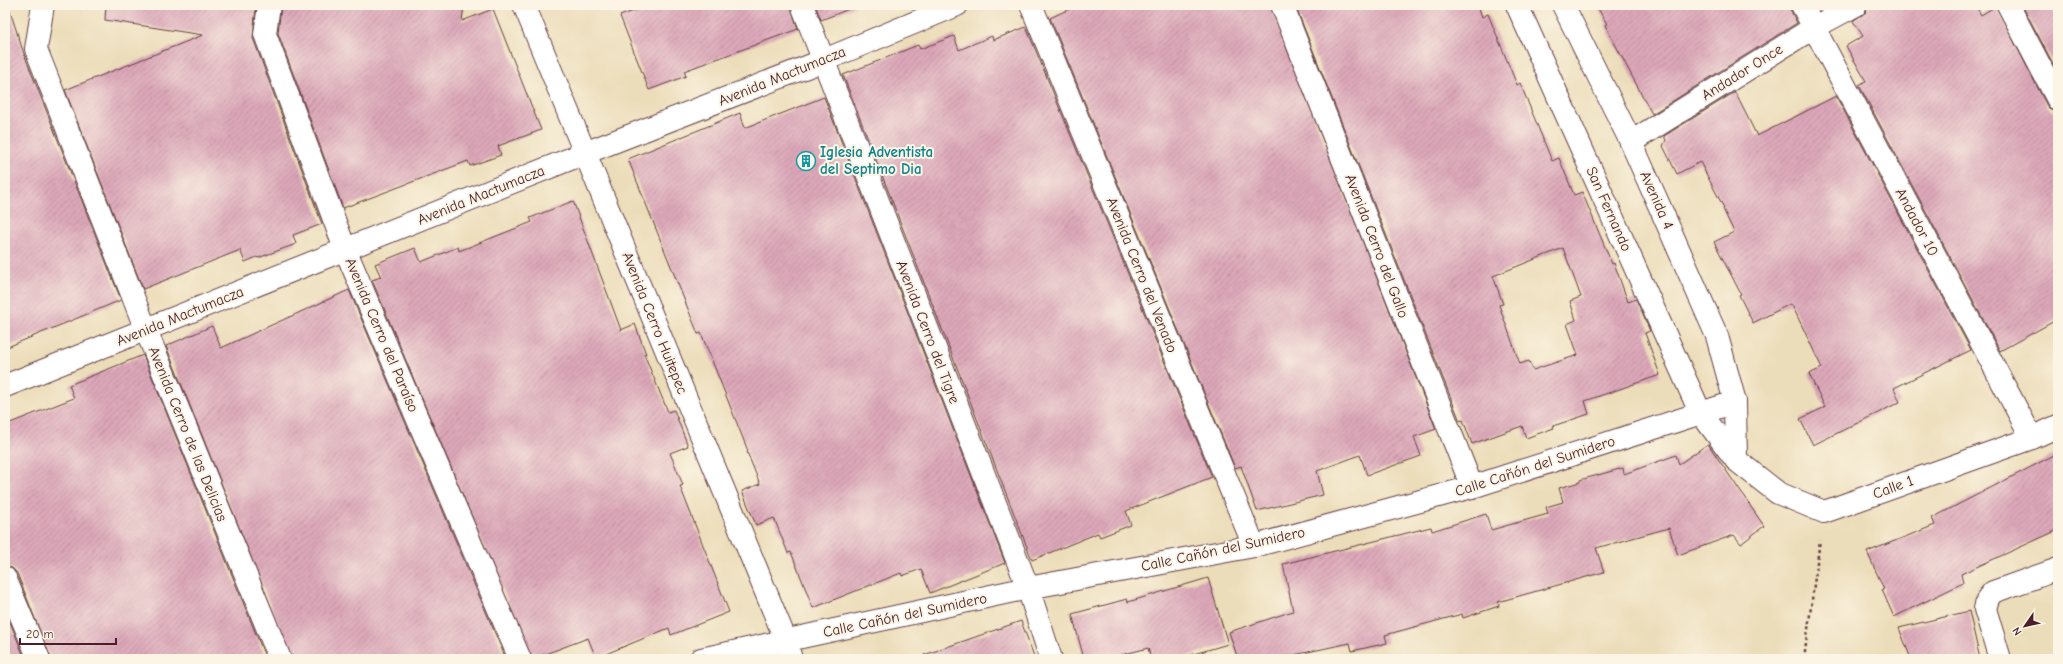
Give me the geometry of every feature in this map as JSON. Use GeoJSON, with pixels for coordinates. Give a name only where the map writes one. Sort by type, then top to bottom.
{"type":"FeatureCollection","features":[{"type":"Feature","properties":{"kind":"street","name":"Avenida Cerro de las Delicias"},"geometry":{"type":"LineString","coordinates":[[43,5],[36,49],[146,330],[280,659]]}},
{"type":"Feature","properties":{"kind":"street","name":"Avenida Cerro del Paraíso"},"geometry":{"type":"LineString","coordinates":[[269,5],[265,34],[345,249],[520,659]]}},
{"type":"Feature","properties":{"kind":"street","name":"Avenida Cerro Huitepec"},"geometry":{"type":"LineString","coordinates":[[524,5],[789,650]]}},
{"type":"Feature","properties":{"kind":"street","name":"Avenida Cerro del Tigre"},"geometry":{"type":"LineString","coordinates":[[802,5],[822,61],[1028,588],[1051,659]]}},
{"type":"Feature","properties":{"kind":"street","name":"Avenida Mactumacza"},"geometry":{"type":"LineString","coordinates":[[5,386],[585,153],[822,61],[957,5]]}},
{"type":"Feature","properties":{"kind":"street","name":"Avenida Cerro del Venado"},"geometry":{"type":"LineString","coordinates":[[1031,5],[1254,546]]}},
{"type":"Feature","properties":{"kind":"street","name":"Avenida Cerro del Gallo"},"geometry":{"type":"LineString","coordinates":[[1282,5],[1472,487]]}},
{"type":"Feature","properties":{"kind":"street","name":"San Fernando"},"geometry":{"type":"LineString","coordinates":[[1518,5],[1700,412]]}},
{"type":"Feature","properties":{"kind":"street","name":"Avenida 4"},"geometry":{"type":"LineString","coordinates":[[1563,5],[1631,142],[1717,336],[1735,402]]}},
{"type":"Feature","properties":{"kind":"street","name":"Andador 10"},"geometry":{"type":"LineString","coordinates":[[1802,5],[2032,438]]}},
{"type":"Feature","properties":{"kind":"street","name":"Andador Once"},"geometry":{"type":"LineString","coordinates":[[1631,142],[1813,28],[1856,5]]}},
{"type":"Feature","properties":{"kind":"street"},"geometry":{"type":"LineString","coordinates":[[2008,5],[2058,100]]}},
{"type":"Feature","properties":{"kind":"street","name":"Calle Cañón del Sumidero"},"geometry":{"type":"LineString","coordinates":[[701,659],[789,650],[1028,588],[1254,546],[1472,487],[1700,412],[1735,402]]}},
{"type":"Feature","properties":{"kind":"street"},"geometry":{"type":"LineString","coordinates":[[1735,402],[1736,460]]}},
{"type":"Feature","properties":{"kind":"street"},"geometry":{"type":"LineString","coordinates":[[1700,412],[1736,460],[1778,493],[1824,512]]}},
{"type":"Feature","properties":{"kind":"street","name":"Calle 1"},"geometry":{"type":"LineString","coordinates":[[1824,512],[2032,438],[2058,426]]}},
{"type":"Feature","properties":{"kind":"street"},"geometry":{"type":"LineString","coordinates":[[2000,659],[1984,609],[1988,598],[1993,592],[2058,569]]}},
{"type":"Feature","properties":{"kind":"street"},"geometry":{"type":"LineString","coordinates":[[5,578],[39,659]]}},
{"type":"Feature","properties":{"kind":"path"},"geometry":{"type":"LineString","coordinates":[[1804,659],[1824,512]]}},
{"type":"Feature","properties":{"kind":"building"},"geometry":{"type":"Polygon","coordinates":[[[5,5],[8,5],[24,54],[121,300],[5,348],[5,5]]]}},
{"type":"Feature","properties":{"kind":"building"},"geometry":{"type":"Polygon","coordinates":[[[106,5],[256,5],[253,38],[322,224],[293,235],[296,244],[258,258],[257,257],[245,262],[240,250],[143,289],[65,90],[203,35],[105,20],[106,5]]]}},
{"type":"Feature","properties":{"kind":"building"},"geometry":{"type":"Polygon","coordinates":[[[281,5],[464,5],[462,21],[493,9],[541,130],[498,146],[501,155],[470,166],[468,161],[343,208],[278,33],[281,5]]]}},
{"type":"Feature","properties":{"kind":"building"},"geometry":{"type":"Polygon","coordinates":[[[650,5],[790,5],[798,29],[684,71],[686,76],[649,90],[620,16],[650,5]]]}},
{"type":"Feature","properties":{"kind":"building"},"geometry":{"type":"Polygon","coordinates":[[[815,5],[854,5],[854,7],[821,20],[815,5]]]}},
{"type":"Feature","properties":{"kind":"building"},"geometry":{"type":"Polygon","coordinates":[[[1078,5],[1270,5],[1436,429],[1414,437],[1421,456],[1367,475],[1360,455],[1317,471],[1323,495],[1257,511],[1241,466],[1235,468],[1050,18],[1078,5]]]}},
{"type":"Feature","properties":{"kind":"building"},"geometry":{"type":"Polygon","coordinates":[[[1295,5],[1478,5],[1482,17],[1488,14],[1517,85],[1520,83],[1552,161],[1559,158],[1574,195],[1582,192],[1612,264],[1614,263],[1628,302],[1636,299],[1650,331],[1645,333],[1660,375],[1585,401],[1589,414],[1553,426],[1554,428],[1526,438],[1522,426],[1472,444],[1463,420],[1460,421],[1295,5]],[[1563,248],[1493,276],[1503,304],[1499,305],[1520,364],[1529,361],[1533,370],[1578,355],[1567,324],[1576,320],[1570,301],[1581,297],[1563,248]]]}},
{"type":"Feature","properties":{"kind":"building"},"geometry":{"type":"Polygon","coordinates":[[[1596,5],[1788,5],[1797,23],[1652,114],[1596,5]]]}},
{"type":"Feature","properties":{"kind":"building"},"geometry":{"type":"Polygon","coordinates":[[[1868,5],[1975,5],[1981,15],[1996,6],[2047,106],[2052,111],[2058,112],[2058,319],[2000,351],[1859,85],[1866,81],[1846,46],[1863,36],[1853,21],[1866,12],[1868,5]]]}},
{"type":"Feature","properties":{"kind":"building"},"geometry":{"type":"Polygon","coordinates":[[[2022,5],[2058,5],[2058,73],[2022,5]]]}},
{"type":"Feature","properties":{"kind":"building"},"geometry":{"type":"Polygon","coordinates":[[[1026,27],[1212,477],[1126,511],[1131,525],[1100,537],[1098,533],[1032,560],[843,75],[918,45],[920,49],[954,36],[959,50],[992,36],[993,40],[1026,27]]]}},
{"type":"Feature","properties":{"kind":"building"},"geometry":{"type":"Polygon","coordinates":[[[1735,92],[1757,136],[1836,96],[1971,350],[1894,388],[1900,402],[1813,445],[1800,419],[1825,407],[1809,374],[1822,368],[1792,305],[1790,304],[1753,323],[1739,295],[1741,294],[1714,242],[1734,232],[1723,209],[1724,208],[1700,162],[1677,174],[1663,146],[1666,140],[1664,136],[1735,92]]]}},
{"type":"Feature","properties":{"kind":"building"},"geometry":{"type":"Polygon","coordinates":[[[824,97],[1005,563],[930,593],[921,569],[902,576],[901,573],[813,608],[791,552],[788,553],[774,518],[756,525],[742,491],[760,484],[701,333],[698,334],[628,159],[740,113],[745,128],[824,97]]]}},
{"type":"Feature","properties":{"kind":"building"},"geometry":{"type":"Polygon","coordinates":[[[573,201],[621,330],[635,324],[646,354],[644,354],[668,412],[674,410],[688,446],[670,453],[683,485],[680,486],[729,612],[671,635],[669,628],[596,658],[588,638],[532,659],[372,280],[381,277],[375,264],[415,248],[421,262],[458,247],[459,251],[532,222],[530,218],[573,201]]]}},
{"type":"Feature","properties":{"kind":"building"},"geometry":{"type":"Polygon","coordinates":[[[349,290],[506,659],[292,659],[166,346],[212,326],[221,348],[349,290]]]}},
{"type":"Feature","properties":{"kind":"building"},"geometry":{"type":"Polygon","coordinates":[[[143,355],[266,659],[51,659],[17,573],[12,568],[5,566],[5,425],[74,398],[69,385],[143,355]]]}},
{"type":"Feature","properties":{"kind":"building"},"geometry":{"type":"Polygon","coordinates":[[[1708,444],[1764,526],[1741,544],[1734,535],[1678,555],[1669,528],[1596,548],[1604,572],[1498,602],[1499,606],[1463,618],[1462,614],[1385,635],[1387,643],[1352,651],[1350,643],[1275,659],[1238,659],[1229,632],[1293,611],[1283,564],[1431,527],[1432,531],[1486,514],[1491,530],[1548,514],[1546,507],[1563,502],[1559,488],[1580,482],[1580,480],[1623,468],[1624,474],[1676,455],[1679,464],[1708,444]]]}},
{"type":"Feature","properties":{"kind":"building"},"geometry":{"type":"Polygon","coordinates":[[[2058,453],[2058,530],[1961,574],[1963,583],[1894,617],[1882,590],[1884,589],[1867,552],[1935,525],[1932,518],[2058,453]]]}},
{"type":"Feature","properties":{"kind":"building"},"geometry":{"type":"Polygon","coordinates":[[[1208,578],[1228,644],[1177,659],[1151,659],[1148,648],[1106,659],[1084,659],[1072,614],[1127,599],[1128,602],[1208,578]]]}},
{"type":"Feature","properties":{"kind":"building"},"geometry":{"type":"Polygon","coordinates":[[[5,610],[25,659],[5,659],[5,610]]]}},
{"type":"Feature","properties":{"kind":"building"},"geometry":{"type":"Polygon","coordinates":[[[1969,611],[1980,659],[1911,659],[1899,628],[1969,611]]]}},
{"type":"Feature","properties":{"kind":"building"},"geometry":{"type":"Polygon","coordinates":[[[1021,621],[1035,659],[924,659],[924,655],[1021,621]]]}},
{"type":"Feature","properties":{"kind":"place","name":"Iglesia Adventista del Septimo Dia"},"geometry":{"type":"Point","coordinates":[806,161]}}]}
